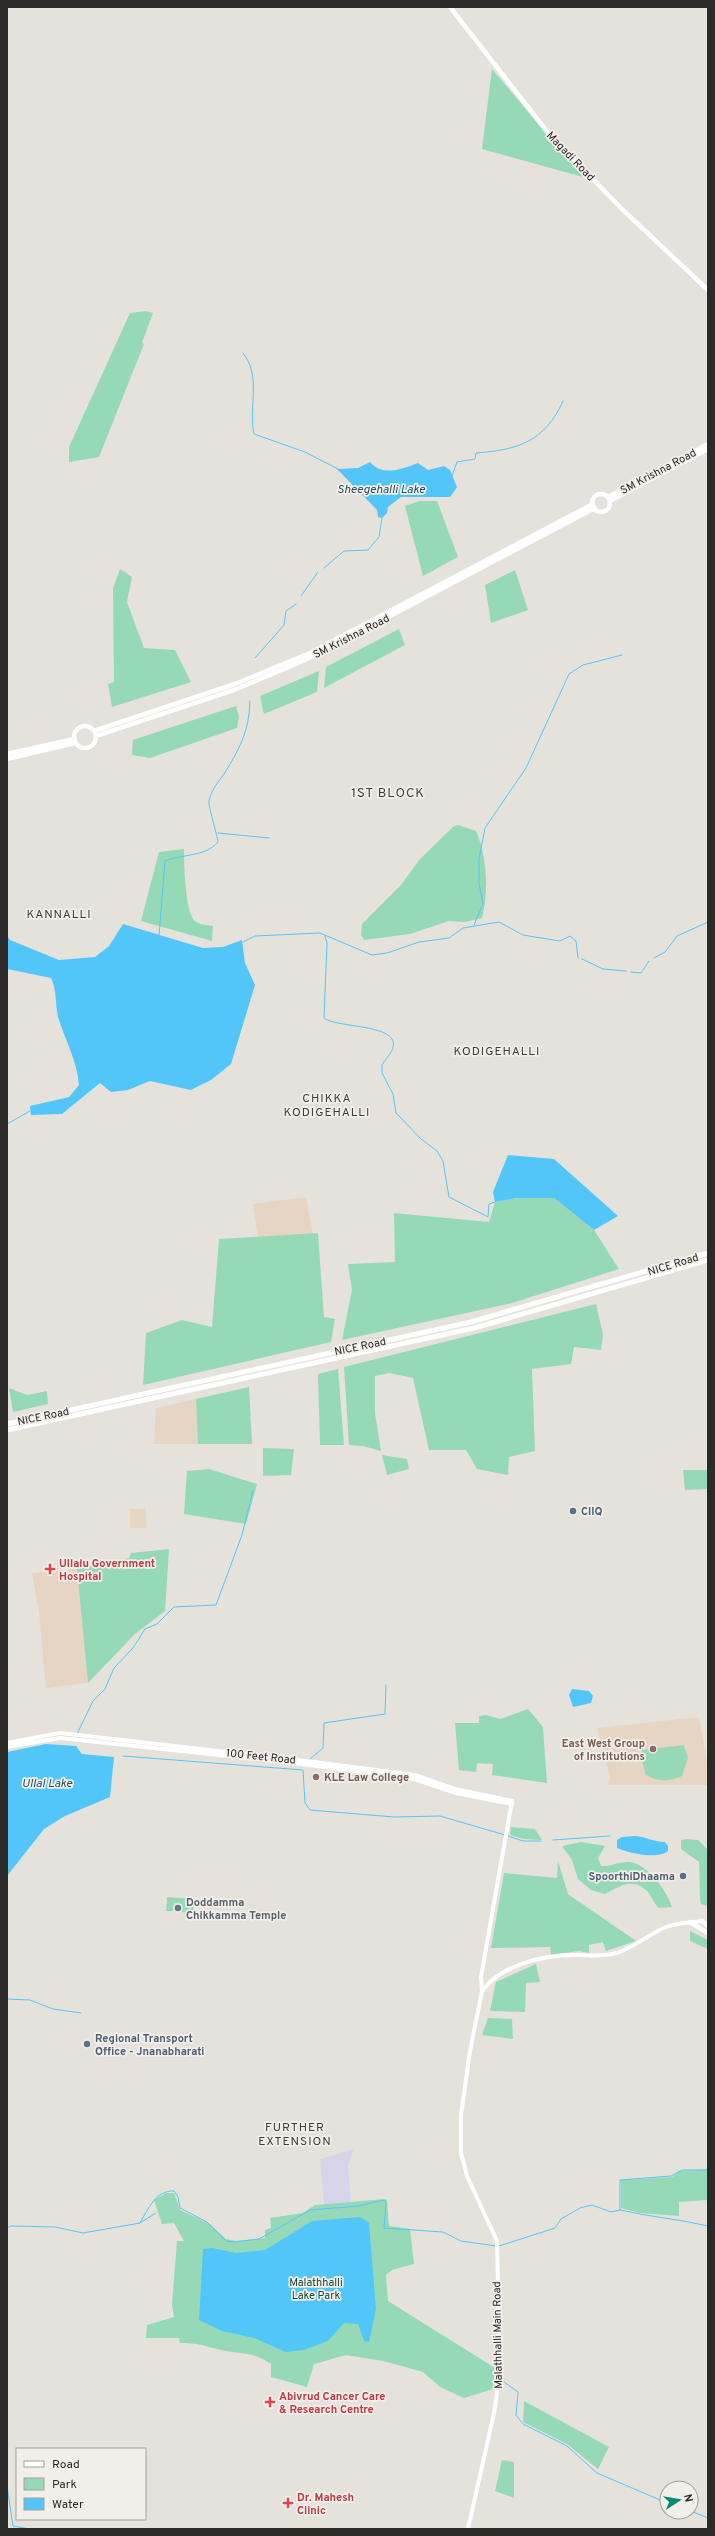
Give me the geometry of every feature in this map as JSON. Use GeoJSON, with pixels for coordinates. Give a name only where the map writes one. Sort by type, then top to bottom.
{"type":"FeatureCollection","features":[{"type":"Feature","properties":{"kind":"highway","name":"NICE Road"},"geometry":{"type":"LineString","coordinates":[[7,1424],[471,1322],[708,1253]]}},
{"type":"Feature","properties":{"kind":"highway","name":"NICE Road"},"geometry":{"type":"LineString","coordinates":[[7,1430],[474,1328],[708,1260]]}},
{"type":"Feature","properties":{"kind":"main road","name":"Magadi Road"},"geometry":{"type":"LineString","coordinates":[[450,7],[549,134],[623,210],[708,290]]}},
{"type":"Feature","properties":{"kind":"main road","name":"Magadi Road"},"geometry":{"type":"LineString","coordinates":[[453,7],[551,133],[628,211],[708,287]]}},
{"type":"Feature","properties":{"kind":"main road","name":"SM Krishna Road"},"geometry":{"type":"LineString","coordinates":[[609,499],[708,444]]}},
{"type":"Feature","properties":{"kind":"main road","name":"SM Krishna Road"},"geometry":{"type":"LineString","coordinates":[[609,499],[708,449]]}},
{"type":"Feature","properties":{"kind":"main road"},"geometry":{"type":"LineString","coordinates":[[602,494],[609,499],[606,510],[600,511],[594,506],[597,495],[602,494]]}},
{"type":"Feature","properties":{"kind":"main road","name":"SM Krishna Road"},"geometry":{"type":"LineString","coordinates":[[96,736],[234,690],[312,657],[594,506]]}},
{"type":"Feature","properties":{"kind":"main road","name":"SM Krishna Road"},"geometry":{"type":"LineString","coordinates":[[94,731],[235,684],[310,653],[528,542]]}},
{"type":"Feature","properties":{"kind":"main road"},"geometry":{"type":"LineString","coordinates":[[82,726],[89,727],[94,731],[96,736],[94,743],[88,748],[82,748],[75,741],[75,732],[82,726]]}},
{"type":"Feature","properties":{"kind":"main road"},"geometry":{"type":"LineString","coordinates":[[7,754],[75,741]]}},
{"type":"Feature","properties":{"kind":"main road"},"geometry":{"type":"LineString","coordinates":[[7,759],[75,741]]}},
{"type":"Feature","properties":{"kind":"main road","name":"100 Feet Road"},"geometry":{"type":"LineString","coordinates":[[7,1743],[47,1734],[307,1763],[415,1777],[455,1789],[512,1802]]}},
{"type":"Feature","properties":{"kind":"main road","name":"100 Feet Road"},"geometry":{"type":"LineString","coordinates":[[7,1747],[48,1738],[77,1738]]}},
{"type":"Feature","properties":{"kind":"main road","name":"Malathhalli Main Road"},"geometry":{"type":"LineString","coordinates":[[468,2529],[499,2388],[498,2252],[496,2237],[473,2190],[462,2163],[461,2120],[470,2051],[482,1991],[481,1976],[512,1802]]}},
{"type":"Feature","properties":{"kind":"main road"},"geometry":{"type":"LineString","coordinates":[[482,1991],[488,1983],[515,1967],[560,1956],[616,1953],[631,1947],[659,1930],[690,1922],[702,1921],[708,1926]]}},
{"type":"Feature","properties":{"kind":"main road"},"geometry":{"type":"LineString","coordinates":[[690,1922],[708,1933]]}},
{"type":"Feature","properties":{"kind":"shaded area"},"geometry":{"type":"Polygon","coordinates":[[[306,1197],[313,1234],[258,1237],[253,1204],[306,1197]]]}},
{"type":"Feature","properties":{"kind":"shaded area"},"geometry":{"type":"Polygon","coordinates":[[[196,1399],[198,1444],[154,1444],[156,1408],[196,1399]]]}},
{"type":"Feature","properties":{"kind":"shaded area"},"geometry":{"type":"Polygon","coordinates":[[[130,1509],[145,1509],[147,1528],[130,1528],[130,1509]]]}},
{"type":"Feature","properties":{"kind":"shaded area"},"geometry":{"type":"Polygon","coordinates":[[[77,1569],[88,1683],[46,1688],[39,1612],[32,1573],[77,1569]]]}},
{"type":"Feature","properties":{"kind":"shaded area","name":"East West Group of Institutions"},"geometry":{"type":"Polygon","coordinates":[[[699,1717],[708,1769],[708,1785],[608,1785],[610,1777],[597,1728],[699,1717]]]}},
{"type":"Feature","properties":{"kind":"shaded area"},"geometry":{"type":"Polygon","coordinates":[[[354,2149],[348,2165],[351,2203],[324,2204],[320,2159],[354,2149]]]}},
{"type":"Feature","properties":{"kind":"green space"},"geometry":{"type":"Polygon","coordinates":[[[492,69],[583,177],[482,149],[492,69]]]}},
{"type":"Feature","properties":{"kind":"green space"},"geometry":{"type":"Polygon","coordinates":[[[146,311],[153,313],[142,343],[144,344],[99,457],[69,462],[69,447],[130,313],[146,311]]]}},
{"type":"Feature","properties":{"kind":"green space"},"geometry":{"type":"Polygon","coordinates":[[[420,501],[437,501],[458,557],[423,576],[405,506],[420,501]]]}},
{"type":"Feature","properties":{"kind":"green space"},"geometry":{"type":"Polygon","coordinates":[[[120,569],[132,577],[127,602],[144,648],[175,650],[191,682],[112,707],[108,684],[114,682],[113,588],[120,569]]]}},
{"type":"Feature","properties":{"kind":"green space"},"geometry":{"type":"Polygon","coordinates":[[[515,570],[528,610],[491,623],[485,585],[515,570]]]}},
{"type":"Feature","properties":{"kind":"green space"},"geometry":{"type":"Polygon","coordinates":[[[399,629],[405,645],[324,688],[326,667],[399,629]]]}},
{"type":"Feature","properties":{"kind":"green space"},"geometry":{"type":"Polygon","coordinates":[[[319,671],[317,692],[264,714],[260,696],[319,671]]]}},
{"type":"Feature","properties":{"kind":"green space"},"geometry":{"type":"Polygon","coordinates":[[[236,706],[239,717],[237,728],[150,758],[132,755],[133,740],[236,706]]]}},
{"type":"Feature","properties":{"kind":"green space"},"geometry":{"type":"Polygon","coordinates":[[[458,825],[476,831],[483,851],[486,874],[486,897],[482,918],[465,922],[449,921],[410,934],[364,940],[361,935],[362,924],[401,885],[420,859],[453,827],[458,825]]]}},
{"type":"Feature","properties":{"kind":"green space"},"geometry":{"type":"Polygon","coordinates":[[[184,849],[185,883],[190,911],[196,922],[213,926],[212,941],[141,921],[159,852],[184,849]]]}},
{"type":"Feature","properties":{"kind":"green space"},"geometry":{"type":"Polygon","coordinates":[[[517,1198],[554,1198],[594,1230],[619,1269],[512,1303],[342,1340],[352,1290],[348,1264],[395,1262],[394,1213],[489,1222],[495,1202],[517,1198]]]}},
{"type":"Feature","properties":{"kind":"green space"},"geometry":{"type":"Polygon","coordinates":[[[318,1233],[324,1317],[335,1319],[331,1342],[143,1385],[146,1333],[182,1320],[212,1327],[219,1239],[318,1233]]]}},
{"type":"Feature","properties":{"kind":"green space"},"geometry":{"type":"Polygon","coordinates":[[[596,1304],[603,1334],[601,1350],[574,1347],[571,1364],[532,1369],[535,1451],[509,1457],[508,1475],[477,1469],[466,1450],[429,1450],[413,1378],[389,1373],[375,1376],[375,1413],[381,1451],[363,1446],[349,1445],[344,1367],[596,1304]]]}},
{"type":"Feature","properties":{"kind":"green space"},"geometry":{"type":"Polygon","coordinates":[[[338,1369],[344,1445],[320,1445],[318,1374],[338,1369]]]}},
{"type":"Feature","properties":{"kind":"green space"},"geometry":{"type":"Polygon","coordinates":[[[249,1387],[252,1444],[198,1444],[196,1399],[249,1387]]]}},
{"type":"Feature","properties":{"kind":"green space"},"geometry":{"type":"Polygon","coordinates":[[[9,1388],[27,1395],[47,1391],[48,1404],[13,1412],[9,1388]]]}},
{"type":"Feature","properties":{"kind":"green space"},"geometry":{"type":"Polygon","coordinates":[[[263,1448],[294,1449],[291,1475],[263,1476],[263,1448]]]}},
{"type":"Feature","properties":{"kind":"green space"},"geometry":{"type":"Polygon","coordinates":[[[382,1455],[407,1459],[409,1469],[387,1475],[382,1455]]]}},
{"type":"Feature","properties":{"kind":"green space"},"geometry":{"type":"Polygon","coordinates":[[[209,1469],[257,1484],[246,1524],[184,1514],[187,1471],[209,1469]]]}},
{"type":"Feature","properties":{"kind":"green space"},"geometry":{"type":"Polygon","coordinates":[[[683,1470],[708,1470],[708,1489],[685,1490],[683,1470]]]}},
{"type":"Feature","properties":{"kind":"green space"},"geometry":{"type":"Polygon","coordinates":[[[169,1549],[165,1611],[135,1634],[88,1683],[77,1569],[129,1558],[131,1553],[169,1549]]]}},
{"type":"Feature","properties":{"kind":"green space"},"geometry":{"type":"Polygon","coordinates":[[[528,1709],[543,1727],[547,1783],[492,1775],[493,1764],[477,1763],[476,1772],[459,1770],[455,1723],[479,1723],[479,1716],[486,1715],[500,1719],[528,1709]]]}},
{"type":"Feature","properties":{"kind":"green space"},"geometry":{"type":"Polygon","coordinates":[[[684,1745],[688,1758],[682,1776],[664,1780],[646,1775],[642,1761],[642,1750],[684,1745]]]}},
{"type":"Feature","properties":{"kind":"green space"},"geometry":{"type":"Polygon","coordinates":[[[511,1827],[535,1829],[542,1840],[523,1839],[510,1835],[511,1827]]]}},
{"type":"Feature","properties":{"kind":"green space"},"geometry":{"type":"Polygon","coordinates":[[[681,1840],[698,1840],[708,1850],[708,1906],[701,1904],[699,1862],[681,1849],[681,1840]]]}},
{"type":"Feature","properties":{"kind":"green space"},"geometry":{"type":"Polygon","coordinates":[[[581,1842],[605,1846],[598,1858],[601,1866],[629,1862],[643,1867],[661,1886],[672,1907],[659,1908],[648,1892],[636,1884],[625,1884],[605,1894],[591,1890],[578,1879],[572,1860],[562,1846],[581,1842]]]}},
{"type":"Feature","properties":{"kind":"green space"},"geometry":{"type":"Polygon","coordinates":[[[558,1861],[568,1894],[636,1941],[606,1951],[603,1942],[589,1945],[589,1953],[579,1951],[551,1955],[550,1947],[491,1948],[504,1873],[557,1878],[558,1861]]]}},
{"type":"Feature","properties":{"kind":"green space"},"geometry":{"type":"Polygon","coordinates":[[[167,1897],[194,1899],[193,1913],[182,1912],[182,1904],[174,1903],[173,1911],[166,1911],[167,1897]]]}},
{"type":"Feature","properties":{"kind":"green space"},"geometry":{"type":"Polygon","coordinates":[[[690,1931],[708,1940],[708,1949],[690,1941],[690,1931]]]}},
{"type":"Feature","properties":{"kind":"green space"},"geometry":{"type":"Polygon","coordinates":[[[536,1964],[540,1982],[526,1983],[525,2012],[490,2011],[496,1982],[536,1964]]]}},
{"type":"Feature","properties":{"kind":"green space"},"geometry":{"type":"Polygon","coordinates":[[[488,2018],[512,2019],[513,2039],[482,2035],[488,2018]]]}},
{"type":"Feature","properties":{"kind":"green space"},"geometry":{"type":"Polygon","coordinates":[[[708,2169],[708,2200],[679,2202],[679,2216],[640,2213],[621,2208],[621,2180],[672,2177],[680,2171],[708,2169]]]}},
{"type":"Feature","properties":{"kind":"green space","name":"Malathhalli Lake Park"},"geometry":{"type":"Polygon","coordinates":[[[166,2193],[174,2193],[180,2210],[210,2224],[226,2239],[236,2241],[265,2238],[265,2230],[271,2228],[270,2218],[303,2213],[315,2205],[387,2200],[389,2226],[410,2229],[414,2264],[392,2270],[386,2275],[388,2301],[495,2368],[493,2389],[464,2398],[440,2387],[423,2372],[383,2361],[346,2355],[314,2364],[307,2387],[271,2377],[271,2364],[251,2355],[225,2351],[198,2344],[180,2343],[179,2338],[146,2338],[147,2325],[174,2317],[172,2304],[177,2241],[184,2241],[174,2223],[162,2224],[154,2200],[166,2193]]]}},
{"type":"Feature","properties":{"kind":"green space"},"geometry":{"type":"Polygon","coordinates":[[[524,2401],[609,2447],[598,2469],[567,2444],[523,2422],[524,2401]]]}},
{"type":"Feature","properties":{"kind":"green space"},"geometry":{"type":"Polygon","coordinates":[[[502,2460],[514,2462],[514,2498],[495,2491],[502,2460]]]}},
{"type":"Feature","properties":{"kind":"water","name":"Sheegehalli Lake"},"geometry":{"type":"Polygon","coordinates":[[[370,462],[375,467],[387,470],[399,469],[418,463],[428,470],[444,466],[450,470],[457,487],[450,497],[401,497],[388,507],[387,513],[382,518],[378,517],[377,510],[337,469],[358,468],[370,462]]]}},
{"type":"Feature","properties":{"kind":"water"},"geometry":{"type":"Polygon","coordinates":[[[123,924],[203,948],[223,947],[242,940],[245,963],[255,985],[231,1064],[211,1080],[191,1090],[150,1081],[128,1090],[111,1092],[100,1083],[62,1114],[31,1115],[30,1106],[69,1097],[79,1085],[78,1076],[58,1017],[55,992],[51,978],[7,969],[7,936],[10,940],[59,960],[95,957],[109,946],[123,924]]]}},
{"type":"Feature","properties":{"kind":"water"},"geometry":{"type":"Polygon","coordinates":[[[508,1155],[554,1159],[618,1216],[594,1230],[554,1198],[517,1198],[495,1202],[493,1192],[508,1155]]]}},
{"type":"Feature","properties":{"kind":"water"},"geometry":{"type":"Polygon","coordinates":[[[572,1689],[589,1691],[593,1696],[591,1703],[573,1707],[569,1695],[572,1689]]]}},
{"type":"Feature","properties":{"kind":"water","name":"Ullal Lake"},"geometry":{"type":"Polygon","coordinates":[[[46,1744],[76,1746],[82,1754],[114,1757],[110,1797],[65,1816],[44,1829],[7,1876],[7,1752],[46,1744]]]}},
{"type":"Feature","properties":{"kind":"water"},"geometry":{"type":"Polygon","coordinates":[[[635,1836],[665,1842],[668,1846],[668,1851],[657,1855],[643,1855],[617,1848],[617,1840],[622,1837],[635,1836]]]}},
{"type":"Feature","properties":{"kind":"water"},"geometry":{"type":"Polygon","coordinates":[[[360,2217],[369,2223],[376,2309],[369,2342],[364,2341],[358,2324],[344,2323],[328,2341],[304,2350],[286,2352],[254,2338],[222,2331],[199,2320],[203,2249],[212,2248],[236,2253],[265,2250],[312,2221],[360,2217]]]}},
{"type":"Feature","properties":{"kind":"waterway"},"geometry":{"type":"LineString","coordinates":[[243,353],[249,362],[252,372],[252,413],[254,434],[305,452],[338,469]]}},
{"type":"Feature","properties":{"kind":"waterway"},"geometry":{"type":"LineString","coordinates":[[452,476],[457,462],[475,459],[476,453],[491,452],[517,446],[538,435],[548,426],[556,415],[563,401]]}},
{"type":"Feature","properties":{"kind":"waterway"},"geometry":{"type":"LineString","coordinates":[[324,568],[344,551],[368,550],[379,537],[382,518]]}},
{"type":"Feature","properties":{"kind":"waterway"},"geometry":{"type":"LineString","coordinates":[[301,596],[318,572]]}},
{"type":"Feature","properties":{"kind":"waterway"},"geometry":{"type":"LineString","coordinates":[[255,658],[284,625],[286,611],[296,604]]}},
{"type":"Feature","properties":{"kind":"waterway"},"geometry":{"type":"LineString","coordinates":[[474,925],[483,904],[479,883],[479,859],[485,828],[526,768],[569,674],[583,665],[622,655]]}},
{"type":"Feature","properties":{"kind":"waterway"},"geometry":{"type":"LineString","coordinates":[[159,936],[165,861],[200,853],[213,847],[218,842],[209,801],[213,790],[230,765],[243,739],[248,722],[250,701]]}},
{"type":"Feature","properties":{"kind":"waterway"},"geometry":{"type":"LineString","coordinates":[[218,833],[269,838]]}},
{"type":"Feature","properties":{"kind":"waterway"},"geometry":{"type":"LineString","coordinates":[[243,942],[255,936],[320,933],[372,955],[387,953],[419,942],[449,938],[463,928],[499,922],[523,935],[560,941],[570,936],[576,941],[578,958]]}},
{"type":"Feature","properties":{"kind":"waterway"},"geometry":{"type":"LineString","coordinates":[[654,958],[665,952],[677,936],[708,922]]}},
{"type":"Feature","properties":{"kind":"waterway"},"geometry":{"type":"LineString","coordinates":[[325,936],[327,943],[324,1018],[343,1024],[381,1031],[389,1036],[393,1043],[391,1052],[382,1065],[382,1073],[393,1094],[396,1113],[421,1139],[437,1151],[443,1161],[449,1197],[488,1217],[489,1204],[495,1202]]}},
{"type":"Feature","properties":{"kind":"waterway"},"geometry":{"type":"LineString","coordinates":[[582,959],[603,969],[626,971]]}},
{"type":"Feature","properties":{"kind":"waterway"},"geometry":{"type":"LineString","coordinates":[[631,972],[641,973],[649,961]]}},
{"type":"Feature","properties":{"kind":"waterway"},"geometry":{"type":"LineString","coordinates":[[7,1124],[30,1111]]}},
{"type":"Feature","properties":{"kind":"waterway"},"geometry":{"type":"LineString","coordinates":[[77,1734],[93,1701],[105,1689],[114,1668],[133,1648],[145,1629],[157,1624],[174,1607],[216,1605],[242,1535],[253,1491]]}},
{"type":"Feature","properties":{"kind":"waterway"},"geometry":{"type":"LineString","coordinates":[[310,1759],[323,1748],[324,1723],[385,1714],[386,1685]]}},
{"type":"Feature","properties":{"kind":"waterway"},"geometry":{"type":"LineString","coordinates":[[123,1756],[303,1770],[305,1803],[310,1810],[394,1817],[440,1816],[505,1835]]}},
{"type":"Feature","properties":{"kind":"waterway"},"geometry":{"type":"LineString","coordinates":[[508,1836],[523,1841],[541,1841]]}},
{"type":"Feature","properties":{"kind":"waterway"},"geometry":{"type":"LineString","coordinates":[[553,1840],[610,1836]]}},
{"type":"Feature","properties":{"kind":"waterway"},"geometry":{"type":"LineString","coordinates":[[7,1999],[30,2000],[53,2009],[81,2013]]}},
{"type":"Feature","properties":{"kind":"waterway"},"geometry":{"type":"LineString","coordinates":[[499,2246],[555,2228],[561,2219],[580,2208],[592,2205],[611,2212],[620,2210],[620,2180],[671,2176],[682,2170],[708,2170]]}},
{"type":"Feature","properties":{"kind":"waterway"},"geometry":{"type":"LineString","coordinates":[[140,2223],[157,2197],[174,2191],[178,2197],[180,2208],[207,2222],[226,2241],[234,2242],[259,2239],[310,2210],[359,2206],[383,2200],[386,2202],[384,2228],[443,2232],[461,2241],[496,2246]]}},
{"type":"Feature","properties":{"kind":"waterway"},"geometry":{"type":"LineString","coordinates":[[620,2210],[708,2226]]}},
{"type":"Feature","properties":{"kind":"waterway"},"geometry":{"type":"LineString","coordinates":[[7,2228],[11,2226],[55,2227],[83,2233],[140,2223],[156,2213]]}},
{"type":"Feature","properties":{"kind":"waterway"},"geometry":{"type":"LineString","coordinates":[[504,2382],[518,2392],[516,2415],[523,2424],[567,2446],[597,2473],[659,2500]]}},
{"type":"Feature","properties":{"kind":"waterway"},"geometry":{"type":"LineString","coordinates":[[7,2486],[13,2526],[30,2529]]}},
{"type":"Feature","properties":{"kind":"waterway"},"geometry":{"type":"LineString","coordinates":[[699,2514],[708,2518]]}},
{"type":"Feature","properties":{"kind":"place","name":"CIIQ"},"geometry":{"type":"Point","coordinates":[573,1511]}},
{"type":"Feature","properties":{"kind":"place","name":"Ullalu Government Hospital"},"geometry":{"type":"Point","coordinates":[50,1569]}},
{"type":"Feature","properties":{"kind":"place","name":"East West Group of Institutions"},"geometry":{"type":"Point","coordinates":[653,1749]}},
{"type":"Feature","properties":{"kind":"place","name":"KLE Law College"},"geometry":{"type":"Point","coordinates":[316,1777]}},
{"type":"Feature","properties":{"kind":"place","name":"SpoorthiDhaama"},"geometry":{"type":"Point","coordinates":[683,1876]}},
{"type":"Feature","properties":{"kind":"place","name":"Doddamma Chikkamma Temple"},"geometry":{"type":"Point","coordinates":[178,1908]}},
{"type":"Feature","properties":{"kind":"place","name":"Regional Transport Office - Jnanabharati"},"geometry":{"type":"Point","coordinates":[87,2044]}},
{"type":"Feature","properties":{"kind":"place","name":"Abivrud Cancer Care & Research Centre"},"geometry":{"type":"Point","coordinates":[270,2402]}},
{"type":"Feature","properties":{"kind":"place","name":"Dr. Mahesh Clinic"},"geometry":{"type":"Point","coordinates":[288,2503]}},
{"type":"Feature","properties":{"kind":"district","name":"1ST BLOCK"},"geometry":{"type":"Point","coordinates":[388,792]}},
{"type":"Feature","properties":{"kind":"district","name":"KANNALLI"},"geometry":{"type":"Point","coordinates":[59,914]}},
{"type":"Feature","properties":{"kind":"district","name":"KODIGEHALLI"},"geometry":{"type":"Point","coordinates":[497,1051]}},
{"type":"Feature","properties":{"kind":"district","name":"CHIKKA KODIGEHALLI"},"geometry":{"type":"Point","coordinates":[327,1105]}},
{"type":"Feature","properties":{"kind":"district","name":"FURTHER EXTENSION"},"geometry":{"type":"Point","coordinates":[295,2134]}}]}
